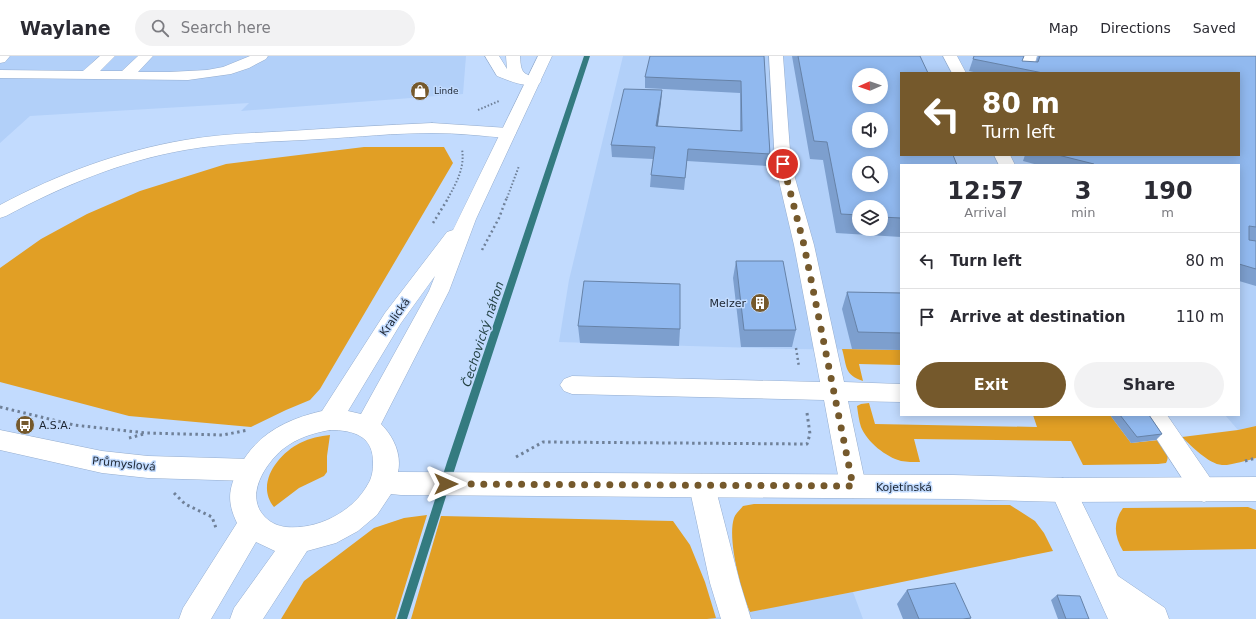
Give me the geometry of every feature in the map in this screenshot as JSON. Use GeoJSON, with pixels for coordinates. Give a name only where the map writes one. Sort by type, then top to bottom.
{"type":"FeatureCollection","features":[{"type":"Feature","properties":{"kind":"main road"},"geometry":{"type":"LineString","coordinates":[[87,75],[108,56]]}},
{"type":"Feature","properties":{"kind":"main road"},"geometry":{"type":"LineString","coordinates":[[125,76],[146,56]]}},
{"type":"Feature","properties":{"kind":"main road"},"geometry":{"type":"LineString","coordinates":[[0,74],[125,76],[177,76],[207,74],[236,67],[261,56]]}},
{"type":"Feature","properties":{"kind":"main road"},"geometry":{"type":"LineString","coordinates":[[492,56],[502,73],[528,80]]}},
{"type":"Feature","properties":{"kind":"main road"},"geometry":{"type":"LineString","coordinates":[[512,56],[514,70],[528,80]]}},
{"type":"Feature","properties":{"kind":"main road","name":"Kralická"},"geometry":{"type":"LineString","coordinates":[[367,427],[439,291],[467,219],[508,133],[528,80],[545,56]]}},
{"type":"Feature","properties":{"kind":"main road"},"geometry":{"type":"LineString","coordinates":[[776,56],[783,164],[804,245],[853,486]]}},
{"type":"Feature","properties":{"kind":"main road"},"geometry":{"type":"LineString","coordinates":[[950,56],[958,72]]}},
{"type":"Feature","properties":{"kind":"main road"},"geometry":{"type":"LineString","coordinates":[[1025,72],[1030,56]]}},
{"type":"Feature","properties":{"kind":"main road"},"geometry":{"type":"LineString","coordinates":[[0,212],[42,190],[97,168],[154,151],[184,145],[243,138],[432,128],[508,133]]}},
{"type":"Feature","properties":{"kind":"main road","name":"Kralická"},"geometry":{"type":"LineString","coordinates":[[330,420],[393,318],[467,219]]}},
{"type":"Feature","properties":{"kind":"main road"},"geometry":{"type":"LineString","coordinates":[[572,385],[900,393]]}},
{"type":"Feature","properties":{"kind":"main road"},"geometry":{"type":"LineString","coordinates":[[1154,416],[1204,490]]}},
{"type":"Feature","properties":{"kind":"main road"},"geometry":{"type":"LineString","coordinates":[[330,420],[350,421],[367,427],[374,432],[384,446],[392,482],[360,513],[346,524],[323,535],[299,540],[277,538],[267,534],[252,524],[244,508],[243,489],[250,470],[264,451],[284,435],[306,425],[330,420]]}},
{"type":"Feature","properties":{"kind":"main road","name":"Průmyslová"},"geometry":{"type":"LineString","coordinates":[[0,440],[102,462],[148,467],[250,470]]}},
{"type":"Feature","properties":{"kind":"main road","name":"Kojetínská"},"geometry":{"type":"LineString","coordinates":[[392,482],[702,486],[853,486],[1063,490],[1256,489]]}},
{"type":"Feature","properties":{"kind":"main road"},"geometry":{"type":"LineString","coordinates":[[702,486],[725,583],[736,619]]}},
{"type":"Feature","properties":{"kind":"main road"},"geometry":{"type":"LineString","coordinates":[[1063,490],[1123,619]]}},
{"type":"Feature","properties":{"kind":"main road"},"geometry":{"type":"LineString","coordinates":[[194,619],[252,524]]}},
{"type":"Feature","properties":{"kind":"main road"},"geometry":{"type":"LineString","coordinates":[[245,619],[299,540]]}},
{"type":"Feature","properties":{"kind":"main road"},"geometry":{"type":"LineString","coordinates":[[1108,585],[1154,619]]}},
{"type":"Feature","properties":{"kind":"path"},"geometry":{"type":"LineString","coordinates":[[473,111],[500,101],[528,80]]}},
{"type":"Feature","properties":{"kind":"path"},"geometry":{"type":"LineString","coordinates":[[430,228],[464,164],[465,155],[462,149],[458,147]]}},
{"type":"Feature","properties":{"kind":"path"},"geometry":{"type":"LineString","coordinates":[[0,407],[74,425],[146,433],[223,435],[251,429]]}},
{"type":"Feature","properties":{"kind":"path"},"geometry":{"type":"LineString","coordinates":[[513,458],[542,442],[807,444]]}},
{"type":"Feature","properties":{"kind":"shaded area"},"geometry":{"type":"Polygon","coordinates":[[[0,56],[466,56],[463,94],[241,111],[249,103],[30,116],[0,143],[0,56]]]}},
{"type":"Feature","properties":{"kind":"shaded area"},"geometry":{"type":"Polygon","coordinates":[[[623,56],[1256,56],[1256,426],[1238,430],[1226,416],[1240,416],[1240,164],[900,164],[900,350],[790,349],[559,342],[569,280],[623,56]]]}},
{"type":"Feature","properties":{"kind":"shaded area"},"geometry":{"type":"Polygon","coordinates":[[[364,147],[444,147],[453,163],[320,389],[310,400],[251,427],[129,416],[0,382],[0,268],[41,239],[87,214],[140,191],[226,164],[364,147]]]}},
{"type":"Feature","properties":{"kind":"shaded area"},"geometry":{"type":"Polygon","coordinates":[[[842,349],[900,350],[900,365],[859,364],[863,381],[852,376],[846,365],[842,349]]]}},
{"type":"Feature","properties":{"kind":"shaded area"},"geometry":{"type":"Polygon","coordinates":[[[869,403],[875,424],[1037,427],[1033,416],[1111,416],[1131,443],[1159,440],[1168,457],[1166,463],[1158,464],[1083,465],[1071,441],[914,439],[920,462],[901,461],[883,452],[872,443],[864,433],[860,425],[857,406],[869,403]]]}},
{"type":"Feature","properties":{"kind":"shaded area"},"geometry":{"type":"Polygon","coordinates":[[[1256,426],[1256,458],[1229,465],[1217,464],[1200,454],[1182,437],[1238,430],[1256,426]]]}},
{"type":"Feature","properties":{"kind":"shaded area"},"geometry":{"type":"Polygon","coordinates":[[[330,435],[327,456],[327,472],[324,476],[299,488],[274,507],[269,498],[267,489],[268,480],[277,462],[284,454],[300,443],[330,435]]]}},
{"type":"Feature","properties":{"kind":"shaded area"},"geometry":{"type":"Polygon","coordinates":[[[754,504],[1010,505],[1035,521],[1044,533],[1053,551],[750,612],[736,565],[732,539],[732,527],[736,514],[743,506],[754,504]]]}},
{"type":"Feature","properties":{"kind":"shaded area"},"geometry":{"type":"Polygon","coordinates":[[[1248,507],[1256,510],[1256,549],[1123,551],[1116,534],[1116,524],[1123,508],[1248,507]]]}},
{"type":"Feature","properties":{"kind":"shaded area"},"geometry":{"type":"Polygon","coordinates":[[[427,515],[395,619],[281,619],[304,581],[374,528],[404,518],[427,515]]]}},
{"type":"Feature","properties":{"kind":"shaded area"},"geometry":{"type":"Polygon","coordinates":[[[441,516],[673,521],[690,545],[705,582],[716,618],[411,619],[441,516]]]}},
{"type":"Feature","properties":{"kind":"shaded area"},"geometry":{"type":"Polygon","coordinates":[[[853,592],[863,619],[707,619],[724,616],[853,592]]]}},
{"type":"Feature","properties":{"kind":"building"},"geometry":{"type":"Polygon","coordinates":[[[650,56],[764,56],[770,154],[688,149],[685,178],[651,175],[655,147],[611,145],[624,89],[662,90],[656,126],[742,131],[741,81],[645,77],[650,56]]]}},
{"type":"Feature","properties":{"kind":"building"},"geometry":{"type":"Polygon","coordinates":[[[798,56],[920,56],[928,72],[900,72],[900,156],[953,156],[957,164],[900,164],[900,218],[888,217],[888,200],[852,200],[852,215],[841,214],[827,142],[814,141],[798,56]]]}},
{"type":"Feature","properties":{"kind":"building"},"geometry":{"type":"Polygon","coordinates":[[[974,56],[1024,56],[1022,61],[1038,62],[1040,56],[1256,56],[1256,227],[1249,226],[1249,240],[1256,241],[1256,269],[1240,264],[1240,164],[1094,164],[1062,156],[1240,156],[1240,72],[1038,72],[973,59],[974,56]]]}},
{"type":"Feature","properties":{"kind":"building","name":"Melzer"},"geometry":{"type":"Polygon","coordinates":[[[736,261],[783,261],[796,330],[744,330],[736,261]]]}},
{"type":"Feature","properties":{"kind":"building"},"geometry":{"type":"Polygon","coordinates":[[[584,281],[680,284],[680,329],[578,326],[584,281]]]}},
{"type":"Feature","properties":{"kind":"building"},"geometry":{"type":"Polygon","coordinates":[[[847,292],[900,293],[900,333],[858,332],[847,292]]]}},
{"type":"Feature","properties":{"kind":"building"},"geometry":{"type":"Polygon","coordinates":[[[1121,416],[1150,416],[1162,434],[1137,437],[1121,416]]]}},
{"type":"Feature","properties":{"kind":"building"},"geometry":{"type":"Polygon","coordinates":[[[955,583],[971,618],[919,619],[907,590],[955,583]]]}},
{"type":"Feature","properties":{"kind":"building"},"geometry":{"type":"Polygon","coordinates":[[[1057,595],[1080,596],[1089,619],[1066,619],[1057,595]]]}},
{"type":"Feature","properties":{"kind":"waterway","name":"Čechovický náhon"},"geometry":{"type":"LineString","coordinates":[[402,619],[452,462],[587,56]]}},
{"type":"Feature","properties":{"kind":"place","name":"Linde"},"geometry":{"type":"Point","coordinates":[420,91]}},
{"type":"Feature","properties":{"kind":"place","name":"Melzer"},"geometry":{"type":"Point","coordinates":[760,303]}},
{"type":"Feature","properties":{"kind":"place","name":"A.S.A."},"geometry":{"type":"Point","coordinates":[25,425]}},
{"type":"Feature","properties":{"kind":"route"},"geometry":{"type":"LineString","coordinates":[[446,484],[853,486],[804,245],[783,164]]}}]}
